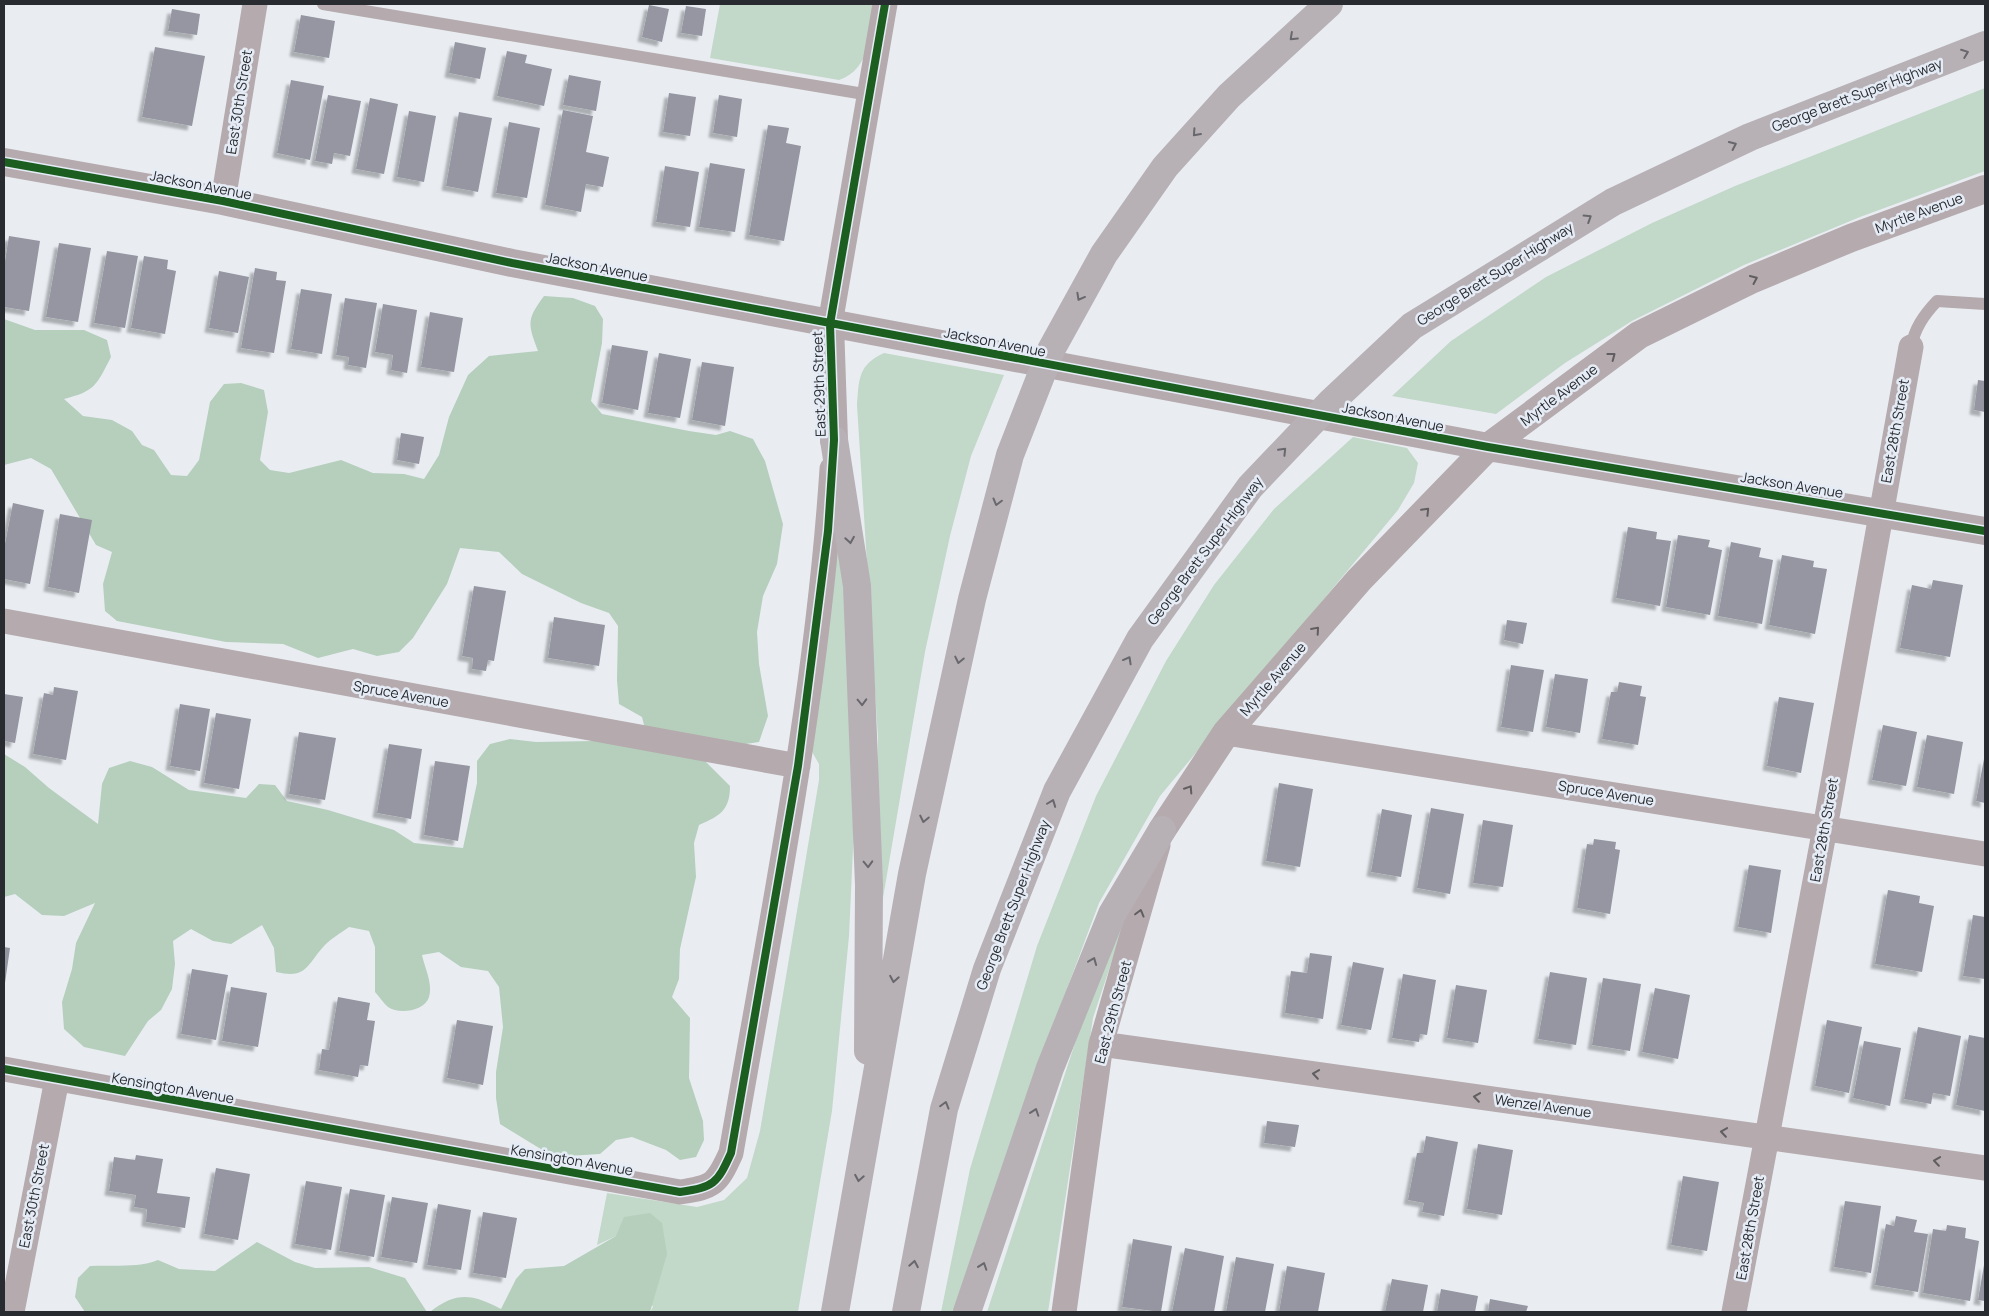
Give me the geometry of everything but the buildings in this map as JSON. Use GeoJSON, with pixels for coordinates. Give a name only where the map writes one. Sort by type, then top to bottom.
{"type":"FeatureCollection","features":[{"type":"Feature","properties":{"kind":"highway"},"geometry":{"type":"LineString","coordinates":[[835,1312],[914,864],[972,599],[1010,455],[1051,350],[1104,254],[1166,167],[1229,96],[1328,4]]}},
{"type":"Feature","properties":{"kind":"highway","name":"George Brett Super Highway"},"geometry":{"type":"LineString","coordinates":[[906,1312],[944,1109],[987,969],[1057,791],[1140,639],[1250,487],[1331,402],[1412,326],[1613,202],[1750,137],[1985,45]]}},
{"type":"Feature","properties":{"kind":"highway"},"geometry":{"type":"LineString","coordinates":[[834,440],[857,586],[869,885],[867,1130]]}},
{"type":"Feature","properties":{"kind":"highway"},"geometry":{"type":"LineString","coordinates":[[967,1312],[1050,1068],[1104,932],[1112,914],[1162,830]]}},
{"type":"Feature","properties":{"kind":"street","name":"East 30th Street"},"geometry":{"type":"LineString","coordinates":[[223,201],[255,4]]}},
{"type":"Feature","properties":{"kind":"street","name":"East 29th Street"},"geometry":{"type":"LineString","coordinates":[[798,766],[828,531],[834,440],[830,324],[885,4]]}},
{"type":"Feature","properties":{"kind":"street","name":"Jackson Avenue"},"geometry":{"type":"LineString","coordinates":[[4,162],[223,201],[512,263],[1488,447],[1985,531]]}},
{"type":"Feature","properties":{"kind":"street","name":"Myrtle Avenue"},"geometry":{"type":"LineString","coordinates":[[1226,732],[1359,580],[1488,447],[1639,335],[1753,278],[1851,238],[1985,189]]}},
{"type":"Feature","properties":{"kind":"street","name":"East 28th Street"},"geometry":{"type":"LineString","coordinates":[[1734,1312],[1825,828],[1910,347]]}},
{"type":"Feature","properties":{"kind":"street","name":"Spruce Avenue"},"geometry":{"type":"LineString","coordinates":[[4,620],[798,766]]}},
{"type":"Feature","properties":{"kind":"street","name":"East 29th Street"},"geometry":{"type":"LineString","coordinates":[[1064,1312],[1101,1044],[1162,830],[1226,732]]}},
{"type":"Feature","properties":{"kind":"street","name":"Spruce Avenue"},"geometry":{"type":"LineString","coordinates":[[1226,732],[1985,854]]}},
{"type":"Feature","properties":{"kind":"street","name":"Kensington Avenue"},"geometry":{"type":"LineString","coordinates":[[4,1069],[680,1192],[706,1188],[720,1176],[731,1153],[798,766]]}},
{"type":"Feature","properties":{"kind":"street","name":"Wenzel Avenue"},"geometry":{"type":"LineString","coordinates":[[1101,1044],[1985,1168]]}},
{"type":"Feature","properties":{"kind":"street","name":"East 30th Street"},"geometry":{"type":"LineString","coordinates":[[12,1312],[57,1079]]}},
{"type":"Feature","properties":{"kind":"lane"},"geometry":{"type":"LineString","coordinates":[[323,4],[870,95]]}},
{"type":"Feature","properties":{"kind":"lane"},"geometry":{"type":"LineString","coordinates":[[1910,347],[1922,316],[1937,301],[1985,304]]}},
{"type":"Feature","properties":{"kind":"green space"},"geometry":{"type":"Polygon","coordinates":[[[720,4],[876,4],[870,38],[863,59],[850,75],[839,80],[710,58],[720,4]]]}},
{"type":"Feature","properties":{"kind":"green space"},"geometry":{"type":"Polygon","coordinates":[[[1985,88],[1985,171],[1860,217],[1744,265],[1632,321],[1565,363],[1496,414],[1392,396],[1451,341],[1546,277],[1652,223],[1735,186],[1985,88]]]}},
{"type":"Feature","properties":{"kind":"green space"},"geometry":{"type":"Polygon","coordinates":[[[544,296],[573,298],[595,306],[603,319],[602,343],[591,401],[602,414],[716,435],[730,431],[753,439],[765,461],[783,524],[777,564],[763,596],[757,632],[759,664],[768,716],[759,742],[739,745],[701,757],[730,786],[730,794],[726,807],[718,815],[699,825],[694,843],[696,877],[680,949],[679,979],[672,997],[690,1018],[689,1078],[703,1121],[704,1140],[696,1157],[680,1160],[666,1150],[632,1137],[616,1140],[600,1154],[568,1156],[544,1151],[500,1124],[496,1098],[496,1072],[503,1027],[499,987],[488,971],[461,967],[439,952],[422,955],[430,986],[427,1002],[411,1010],[398,1011],[388,1007],[375,992],[375,947],[369,931],[349,927],[326,943],[305,969],[294,974],[276,972],[274,948],[262,925],[231,944],[213,941],[191,929],[173,941],[175,964],[172,989],[161,1010],[148,1021],[125,1056],[84,1047],[64,1029],[62,1002],[72,969],[76,943],[95,903],[64,916],[42,915],[15,894],[4,897],[4,754],[25,767],[49,788],[98,824],[102,784],[109,768],[130,761],[152,767],[189,790],[246,798],[259,784],[275,785],[287,801],[328,810],[394,830],[414,843],[463,848],[477,783],[477,761],[490,744],[510,739],[536,742],[594,741],[650,749],[642,717],[619,704],[617,680],[618,626],[609,613],[581,603],[522,574],[499,552],[460,548],[447,584],[413,638],[399,652],[377,656],[353,649],[318,658],[283,644],[226,642],[117,621],[105,611],[103,584],[112,552],[96,545],[51,469],[31,458],[4,465],[4,319],[35,330],[84,330],[107,340],[111,357],[98,381],[89,390],[64,399],[83,416],[112,420],[132,431],[142,445],[154,450],[171,475],[187,476],[199,460],[210,402],[224,384],[241,383],[264,390],[268,412],[260,460],[270,470],[289,473],[341,460],[373,473],[404,474],[424,479],[439,455],[449,417],[468,375],[489,356],[538,351],[530,322],[534,311],[544,296]]]}},
{"type":"Feature","properties":{"kind":"green space"},"geometry":{"type":"Polygon","coordinates":[[[884,353],[1004,375],[971,456],[950,536],[925,652],[877,933],[878,738],[857,405],[861,374],[869,363],[884,353]]]}},
{"type":"Feature","properties":{"kind":"green space"},"geometry":{"type":"Polygon","coordinates":[[[1353,437],[1407,448],[1418,463],[1414,483],[1398,510],[1160,796],[1099,903],[1034,1077],[957,1312],[941,1312],[970,1169],[1037,946],[1096,796],[1166,661],[1214,585],[1274,509],[1353,437]]]}},
{"type":"Feature","properties":{"kind":"green space"},"geometry":{"type":"Polygon","coordinates":[[[836,544],[844,580],[855,805],[849,936],[832,1111],[798,1312],[650,1312],[653,1307],[616,1236],[597,1245],[607,1193],[697,1207],[724,1200],[747,1178],[760,1131],[819,780],[819,764],[811,750],[836,544]]]}},
{"type":"Feature","properties":{"kind":"green space"},"geometry":{"type":"Polygon","coordinates":[[[1134,894],[1093,1018],[1048,1312],[987,1312],[1097,976],[1134,894]]]}},
{"type":"Feature","properties":{"kind":"green space"},"geometry":{"type":"Polygon","coordinates":[[[650,1213],[662,1223],[667,1254],[650,1312],[430,1312],[448,1301],[465,1297],[482,1300],[501,1309],[516,1279],[525,1269],[564,1266],[616,1236],[624,1217],[650,1213]]]}},
{"type":"Feature","properties":{"kind":"green space"},"geometry":{"type":"Polygon","coordinates":[[[257,1242],[295,1262],[315,1268],[369,1267],[405,1278],[427,1312],[85,1312],[75,1297],[78,1278],[90,1266],[134,1265],[158,1260],[179,1269],[215,1271],[257,1242]]]}},
{"type":"Feature","properties":{"kind":"cycle path"},"geometry":{"type":"LineString","coordinates":[[4,1069],[680,1192],[707,1186],[718,1178],[731,1153],[798,766],[828,531],[834,440],[830,324],[885,4]]}},
{"type":"Feature","properties":{"kind":"cycle path"},"geometry":{"type":"LineString","coordinates":[[4,162],[223,201],[512,263],[1488,447],[1985,531]]}}]}
